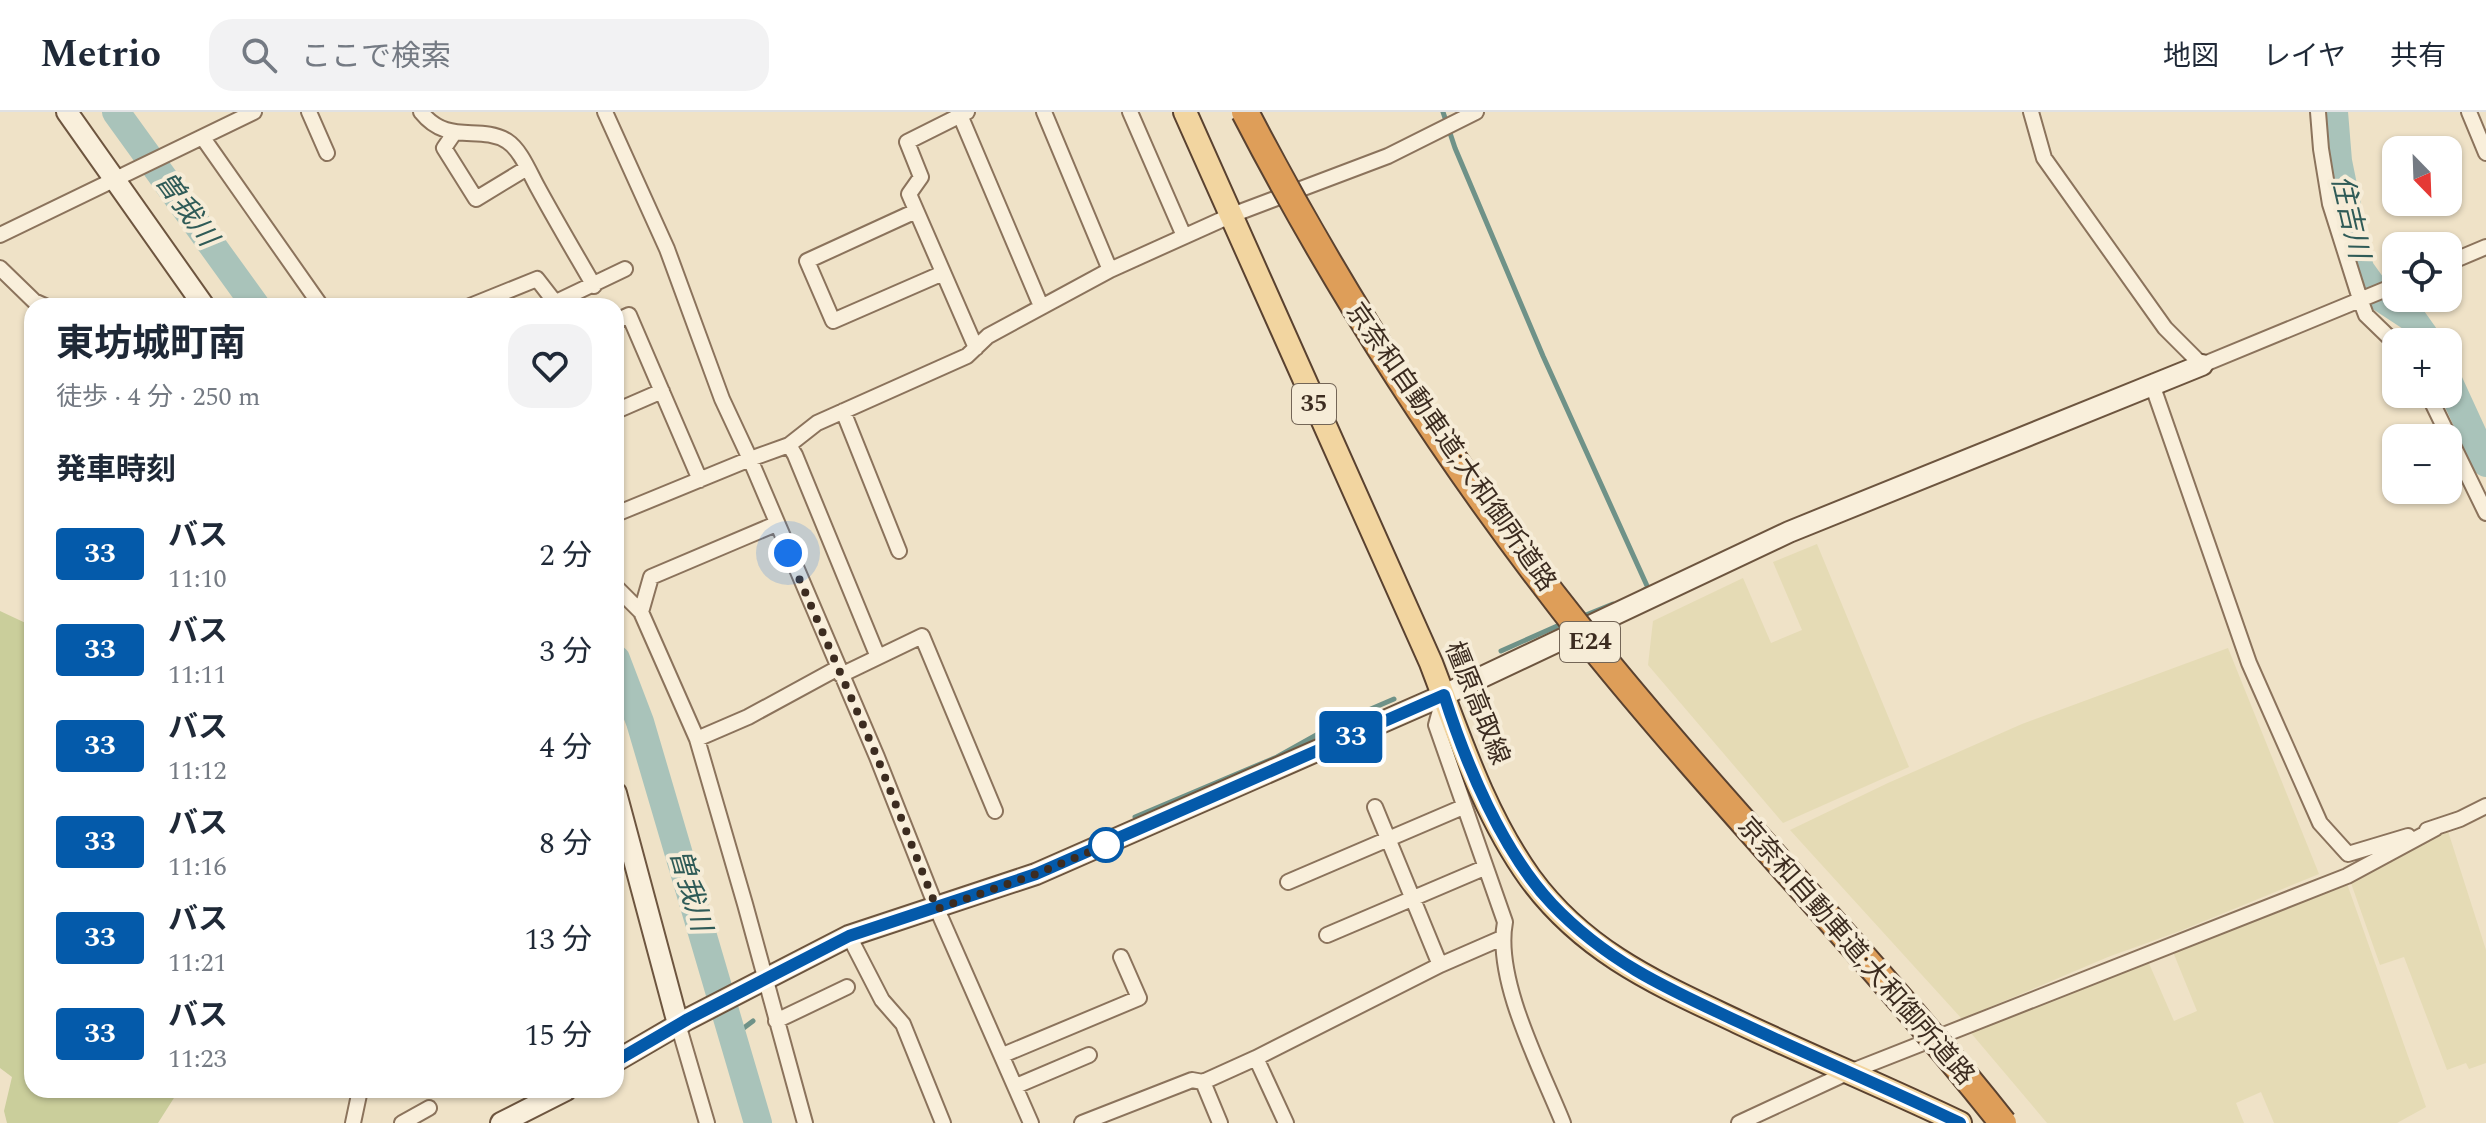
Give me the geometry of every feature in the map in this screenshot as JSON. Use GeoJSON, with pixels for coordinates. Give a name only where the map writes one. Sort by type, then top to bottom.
{"type":"FeatureCollection","features":[{"type":"Feature","properties":{"kind":"highway","name":"京奈和自動車道;大和御所道路"},"geometry":{"type":"LineString","coordinates":[[1245,112],[1347,296],[1451,456],[1523,558],[1670,738],[1918,1019],[2003,1123]]}},
{"type":"Feature","properties":{"kind":"main road","name":"橿原高取線"},"geometry":{"type":"LineString","coordinates":[[1185,112],[1431,663],[1494,819],[1512,851],[1541,891],[1573,925],[1645,978],[1960,1123]]}},
{"type":"Feature","properties":{"kind":"street"},"geometry":{"type":"LineString","coordinates":[[67,112],[120,177],[199,298]]}},
{"type":"Feature","properties":{"kind":"street"},"geometry":{"type":"LineString","coordinates":[[309,112],[327,153]]}},
{"type":"Feature","properties":{"kind":"street"},"geometry":{"type":"LineString","coordinates":[[421,112],[432,125],[508,142],[527,168],[594,286]]}},
{"type":"Feature","properties":{"kind":"street"},"geometry":{"type":"LineString","coordinates":[[605,112],[667,249],[722,399],[877,757],[937,909],[1031,1123]]}},
{"type":"Feature","properties":{"kind":"street"},"geometry":{"type":"LineString","coordinates":[[1044,112],[1110,270]]}},
{"type":"Feature","properties":{"kind":"street"},"geometry":{"type":"LineString","coordinates":[[1130,112],[1184,236]]}},
{"type":"Feature","properties":{"kind":"street"},"geometry":{"type":"LineString","coordinates":[[624,511],[789,445],[817,423],[967,356],[988,336],[1110,270],[1232,215],[1388,156],[1476,112]]}},
{"type":"Feature","properties":{"kind":"street"},"geometry":{"type":"LineString","coordinates":[[2031,112],[2044,158],[2165,328],[2202,365]]}},
{"type":"Feature","properties":{"kind":"street"},"geometry":{"type":"LineString","coordinates":[[2318,112],[2330,204],[2366,315],[2382,330]]}},
{"type":"Feature","properties":{"kind":"street"},"geometry":{"type":"LineString","coordinates":[[2469,112],[2486,153]]}},
{"type":"Feature","properties":{"kind":"street"},"geometry":{"type":"LineString","coordinates":[[0,235],[249,113]]}},
{"type":"Feature","properties":{"kind":"street"},"geometry":{"type":"LineString","coordinates":[[976,348],[909,194],[921,177],[907,142],[963,114],[1041,306]]}},
{"type":"Feature","properties":{"kind":"street"},"geometry":{"type":"LineString","coordinates":[[455,132],[444,148],[476,199],[527,168]]}},
{"type":"Feature","properties":{"kind":"street"},"geometry":{"type":"LineString","coordinates":[[200,139],[315,298]]}},
{"type":"Feature","properties":{"kind":"street"},"geometry":{"type":"LineString","coordinates":[[916,211],[807,261],[833,321],[943,273]]}},
{"type":"Feature","properties":{"kind":"street"},"geometry":{"type":"LineString","coordinates":[[2462,257],[2486,247]]}},
{"type":"Feature","properties":{"kind":"street"},"geometry":{"type":"LineString","coordinates":[[0,268],[31,298]]}},
{"type":"Feature","properties":{"kind":"street"},"geometry":{"type":"LineString","coordinates":[[569,298],[625,269]]}},
{"type":"Feature","properties":{"kind":"street"},"geometry":{"type":"LineString","coordinates":[[490,298],[537,279],[552,298]]}},
{"type":"Feature","properties":{"kind":"street"},"geometry":{"type":"LineString","coordinates":[[624,1056],[683,1021],[849,936],[1036,874],[1444,695],[1789,532],[2153,387],[2382,290]]}},
{"type":"Feature","properties":{"kind":"street"},"geometry":{"type":"LineString","coordinates":[[624,317],[629,315],[700,480]]}},
{"type":"Feature","properties":{"kind":"street"},"geometry":{"type":"LineString","coordinates":[[2153,387],[2249,663],[2320,823],[2348,854],[2436,828],[2486,806]]}},
{"type":"Feature","properties":{"kind":"street"},"geometry":{"type":"LineString","coordinates":[[624,408],[662,391]]}},
{"type":"Feature","properties":{"kind":"street"},"geometry":{"type":"LineString","coordinates":[[2435,408],[2486,513]]}},
{"type":"Feature","properties":{"kind":"street"},"geometry":{"type":"LineString","coordinates":[[843,411],[899,551]]}},
{"type":"Feature","properties":{"kind":"street"},"geometry":{"type":"LineString","coordinates":[[789,445],[878,657]]}},
{"type":"Feature","properties":{"kind":"street"},"geometry":{"type":"LineString","coordinates":[[641,612],[651,577],[776,524]]}},
{"type":"Feature","properties":{"kind":"street"},"geometry":{"type":"LineString","coordinates":[[624,595],[641,612],[697,739],[745,904],[761,981],[776,1021],[805,1123]]}},
{"type":"Feature","properties":{"kind":"street"},"geometry":{"type":"LineString","coordinates":[[697,739],[922,636],[995,811]]}},
{"type":"Feature","properties":{"kind":"street"},"geometry":{"type":"LineString","coordinates":[[1444,695],[1436,725],[1505,922],[1502,938],[1509,989],[1563,1123]]}},
{"type":"Feature","properties":{"kind":"street"},"geometry":{"type":"LineString","coordinates":[[1375,807],[1440,965]]}},
{"type":"Feature","properties":{"kind":"street"},"geometry":{"type":"LineString","coordinates":[[1288,882],[1463,807]]}},
{"type":"Feature","properties":{"kind":"street"},"geometry":{"type":"LineString","coordinates":[[624,825],[683,1021],[707,1123]]}},
{"type":"Feature","properties":{"kind":"street"},"geometry":{"type":"LineString","coordinates":[[1739,1123],[1847,1073],[2347,876],[2436,828]]}},
{"type":"Feature","properties":{"kind":"street"},"geometry":{"type":"LineString","coordinates":[[1327,935],[1484,868]]}},
{"type":"Feature","properties":{"kind":"street"},"geometry":{"type":"LineString","coordinates":[[849,936],[882,1000],[903,1024],[943,1123]]}},
{"type":"Feature","properties":{"kind":"street"},"geometry":{"type":"LineString","coordinates":[[1082,1123],[1192,1080],[1203,1082],[1440,965],[1502,938]]}},
{"type":"Feature","properties":{"kind":"street"},"geometry":{"type":"LineString","coordinates":[[1003,1055],[1139,998],[1121,957]]}},
{"type":"Feature","properties":{"kind":"street"},"geometry":{"type":"LineString","coordinates":[[776,1021],[847,987]]}},
{"type":"Feature","properties":{"kind":"street"},"geometry":{"type":"LineString","coordinates":[[1016,1086],[1089,1055]]}},
{"type":"Feature","properties":{"kind":"street"},"geometry":{"type":"LineString","coordinates":[[1256,1058],[1286,1123]]}},
{"type":"Feature","properties":{"kind":"street"},"geometry":{"type":"LineString","coordinates":[[1203,1082],[1220,1123]]}},
{"type":"Feature","properties":{"kind":"street"},"geometry":{"type":"LineString","coordinates":[[353,1123],[358,1098]]}},
{"type":"Feature","properties":{"kind":"street"},"geometry":{"type":"LineString","coordinates":[[501,1123],[550,1098]]}},
{"type":"Feature","properties":{"kind":"street"},"geometry":{"type":"LineString","coordinates":[[402,1123],[429,1108]]}},
{"type":"Feature","properties":{"kind":"shaded area"},"geometry":{"type":"Polygon","coordinates":[[[1817,544],[1909,767],[1783,823],[1648,665],[1653,621],[1743,578],[1771,643],[1802,630],[1773,562],[1817,544]]]}},
{"type":"Feature","properties":{"kind":"shaded area"},"geometry":{"type":"Polygon","coordinates":[[[2228,648],[2319,874],[2108,957],[1962,1019],[1790,830],[2022,724],[2228,648]]]}},
{"type":"Feature","properties":{"kind":"shaded area"},"geometry":{"type":"Polygon","coordinates":[[[2447,828],[2486,950],[2486,1063],[2469,1069],[2466,1063],[2447,1070],[2404,957],[2380,965],[2346,869],[2447,828]]]}},
{"type":"Feature","properties":{"kind":"shaded area"},"geometry":{"type":"Polygon","coordinates":[[[2345,878],[2426,1107],[2397,1123],[2274,1123],[2261,1092],[2236,1103],[2244,1123],[2047,1123],[1965,1026],[2144,952],[2174,1021],[2197,1011],[2169,942],[2345,878]]]}},
{"type":"Feature","properties":{"kind":"green space"},"geometry":{"type":"Polygon","coordinates":[[[0,611],[24,622],[24,1098],[174,1098],[158,1123],[7,1123],[4,1111],[12,1077],[0,1068],[0,611]]]}},
{"type":"Feature","properties":{"kind":"waterway","name":"曽我川"},"geometry":{"type":"LineString","coordinates":[[116,112],[250,298]]}},
{"type":"Feature","properties":{"kind":"waterway"},"geometry":{"type":"LineString","coordinates":[[1443,112],[1455,148],[1543,356],[1648,588],[1644,590]]}},
{"type":"Feature","properties":{"kind":"waterway","name":"住吉川"},"geometry":{"type":"LineString","coordinates":[[2334,112],[2338,161],[2360,269],[2380,297],[2412,318],[2419,328]]}},
{"type":"Feature","properties":{"kind":"waterway","name":"住吉川"},"geometry":{"type":"LineString","coordinates":[[2461,408],[2486,463]]}},
{"type":"Feature","properties":{"kind":"waterway"},"geometry":{"type":"LineString","coordinates":[[1581,617],[1613,604]]}},
{"type":"Feature","properties":{"kind":"waterway"},"geometry":{"type":"LineString","coordinates":[[1501,651],[1564,623]]}},
{"type":"Feature","properties":{"kind":"waterway","name":"曽我川"},"geometry":{"type":"LineString","coordinates":[[624,680],[640,722],[758,1123]]}},
{"type":"Feature","properties":{"kind":"waterway"},"geometry":{"type":"LineString","coordinates":[[1135,817],[1277,757],[1336,724],[1394,699]]}},
{"type":"Feature","properties":{"kind":"waterway"},"geometry":{"type":"LineString","coordinates":[[733,1036],[753,1021]]}},
{"type":"Feature","properties":{"kind":"bus line","name":"33"},"geometry":{"type":"LineString","coordinates":[[624,1056],[688,1019],[849,936],[1036,874],[1444,695],[1494,819],[1531,879],[1573,925],[1645,978],[1960,1123]]}},
{"type":"Feature","properties":{"kind":"route"},"geometry":{"type":"LineString","coordinates":[[788,553],[877,757],[937,909],[1106,845]]}}]}
